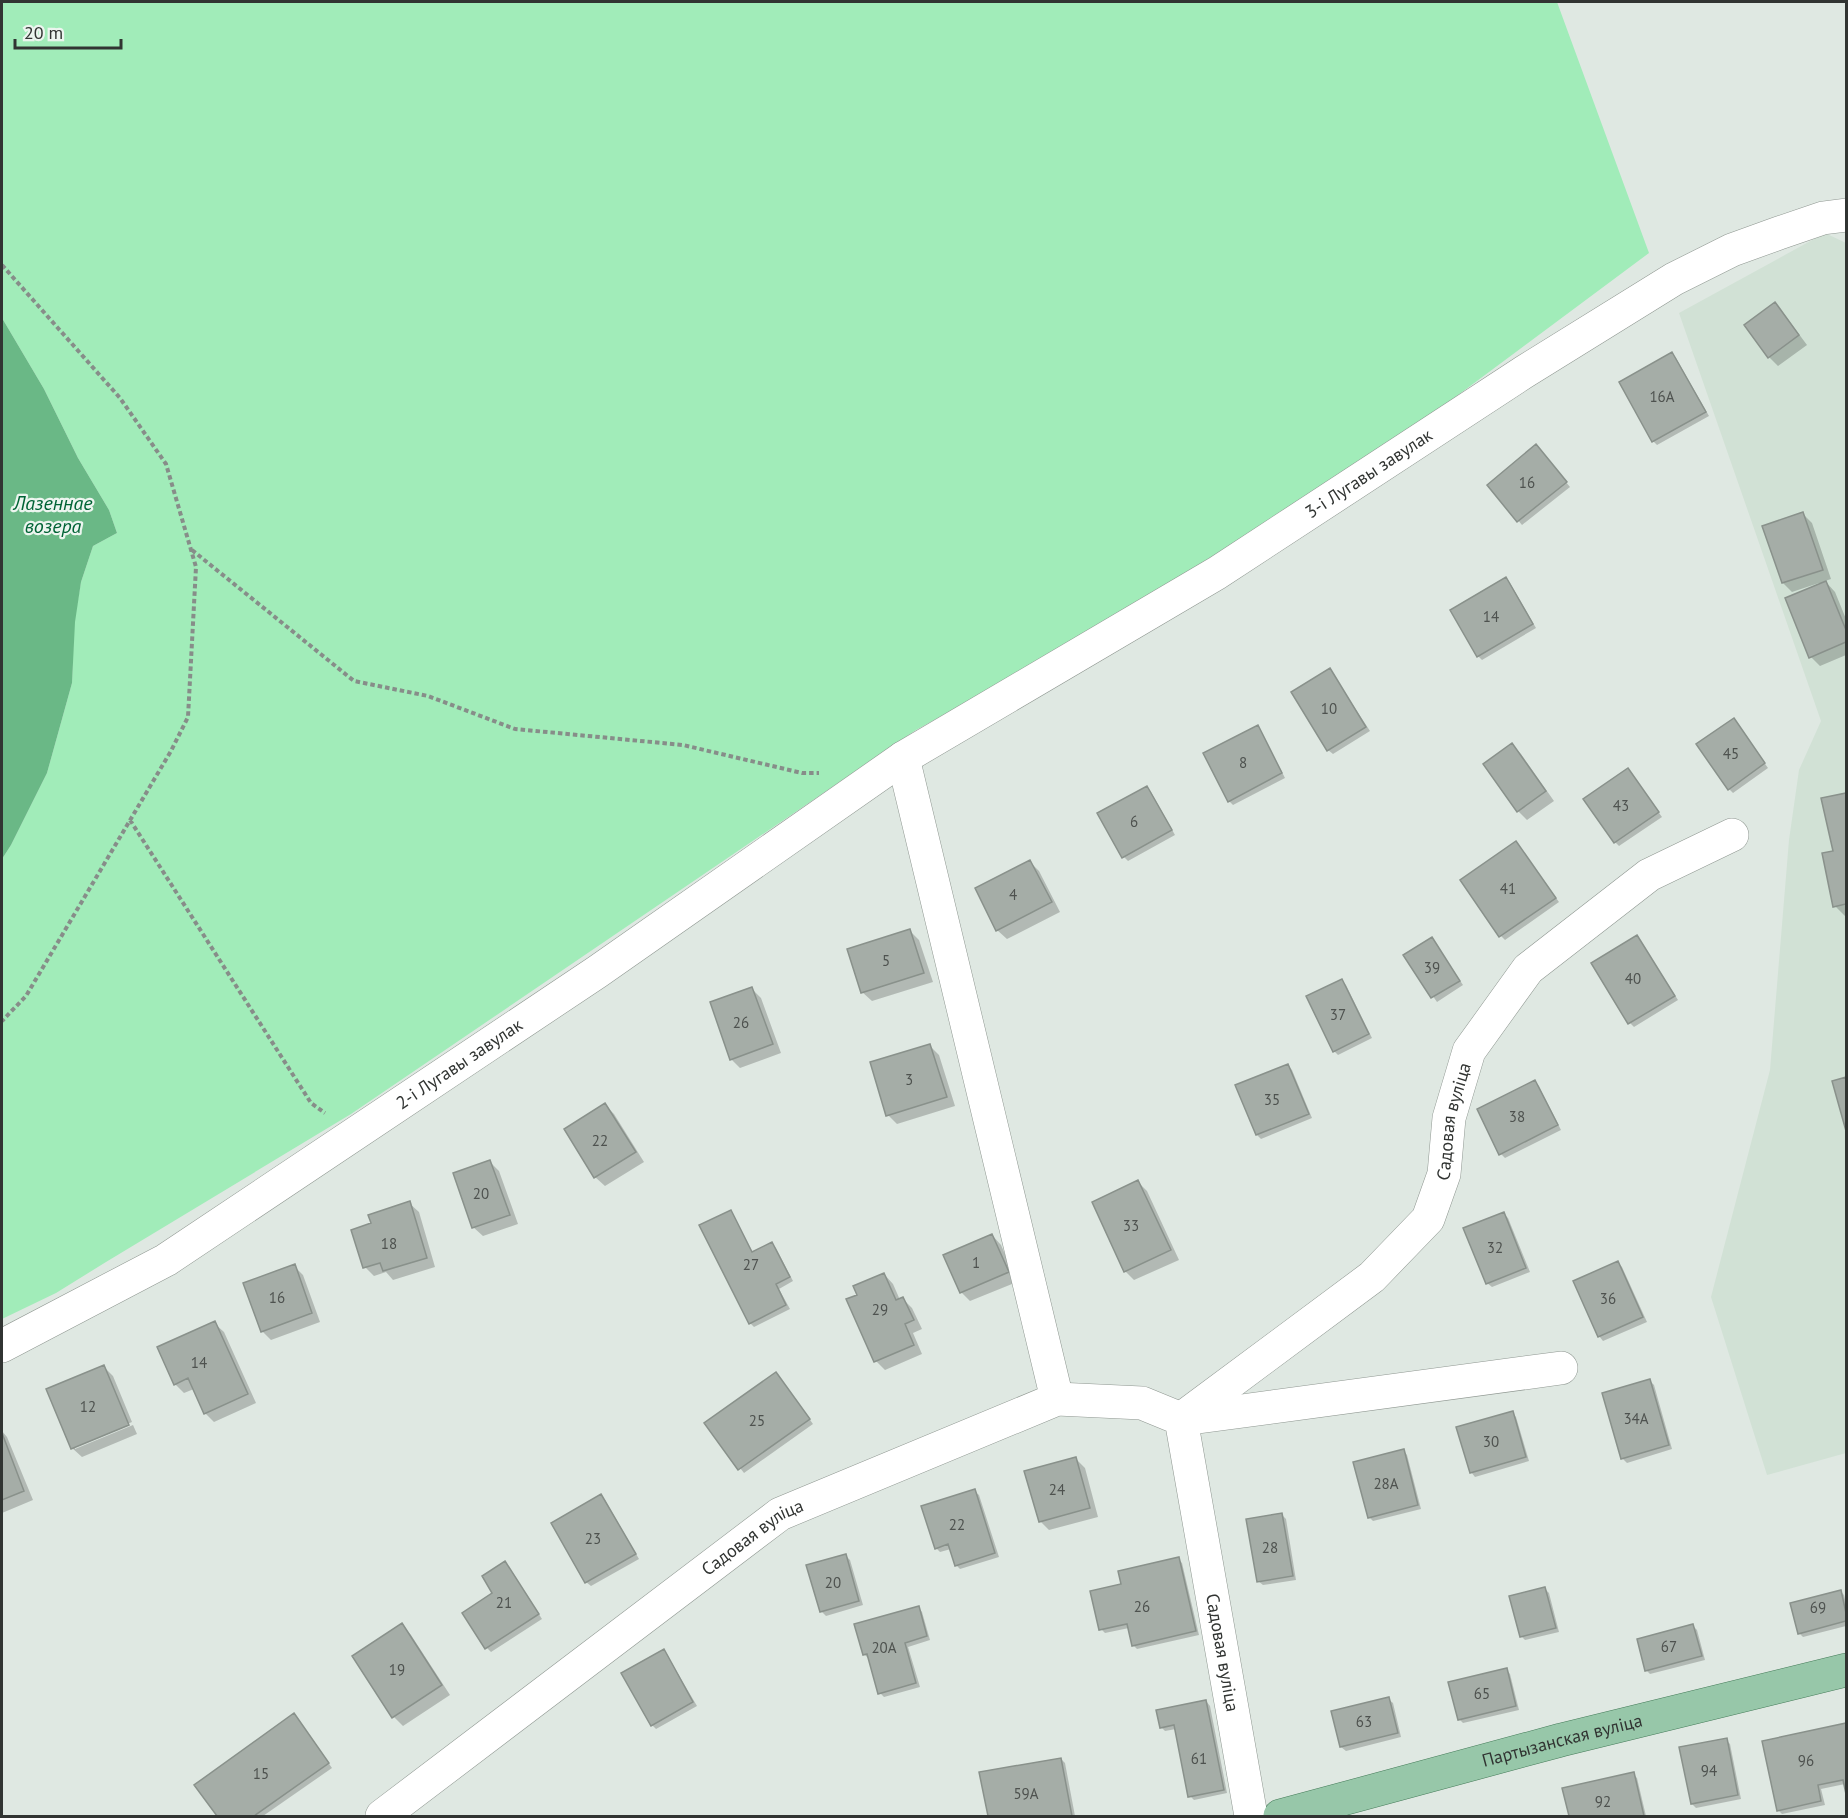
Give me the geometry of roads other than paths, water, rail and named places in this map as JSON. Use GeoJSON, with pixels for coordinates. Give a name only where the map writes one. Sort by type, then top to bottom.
{"type":"FeatureCollection","features":[{"type":"Feature","properties":{"kind":"main road","name":"Партызанская вуліца"},"geometry":{"type":"LineString","coordinates":[[1280,1816],[1561,1740],[1846,1670]]}},
{"type":"Feature","properties":{"kind":"street","name":"3-і Лугавы завулак"},"geometry":{"type":"LineString","coordinates":[[903,758],[1217,573],[1524,372],[1674,279],[1732,250],[1769,236],[1823,218],[1846,214]]}},
{"type":"Feature","properties":{"kind":"street","name":"2-і Лугавы завулак"},"geometry":{"type":"LineString","coordinates":[[2,1346],[166,1260],[606,966],[903,758]]}},
{"type":"Feature","properties":{"kind":"street"},"geometry":{"type":"LineString","coordinates":[[903,758],[1057,1399]]}},
{"type":"Feature","properties":{"kind":"street","name":"Садовая вуліца"},"geometry":{"type":"LineString","coordinates":[[1181,1419],[1372,1277],[1428,1219],[1444,1174],[1449,1118],[1469,1051],[1528,969],[1649,875],[1732,835]]}},
{"type":"Feature","properties":{"kind":"street"},"geometry":{"type":"LineString","coordinates":[[1181,1419],[1561,1368]]}},
{"type":"Feature","properties":{"kind":"street","name":"Садовая вуліца"},"geometry":{"type":"LineString","coordinates":[[382,1816],[780,1514],[1057,1399],[1142,1403],[1181,1419]]}},
{"type":"Feature","properties":{"kind":"street","name":"Садовая вуліца"},"geometry":{"type":"LineString","coordinates":[[1181,1419],[1251,1816]]}},
{"type":"Feature","properties":{"kind":"water","name":"Лазеннае возера"},"geometry":{"type":"Polygon","coordinates":[[[2,318],[44,389],[78,458],[109,510],[117,533],[93,546],[81,582],[75,622],[72,683],[47,773],[2,859],[2,318]]]}}]}
